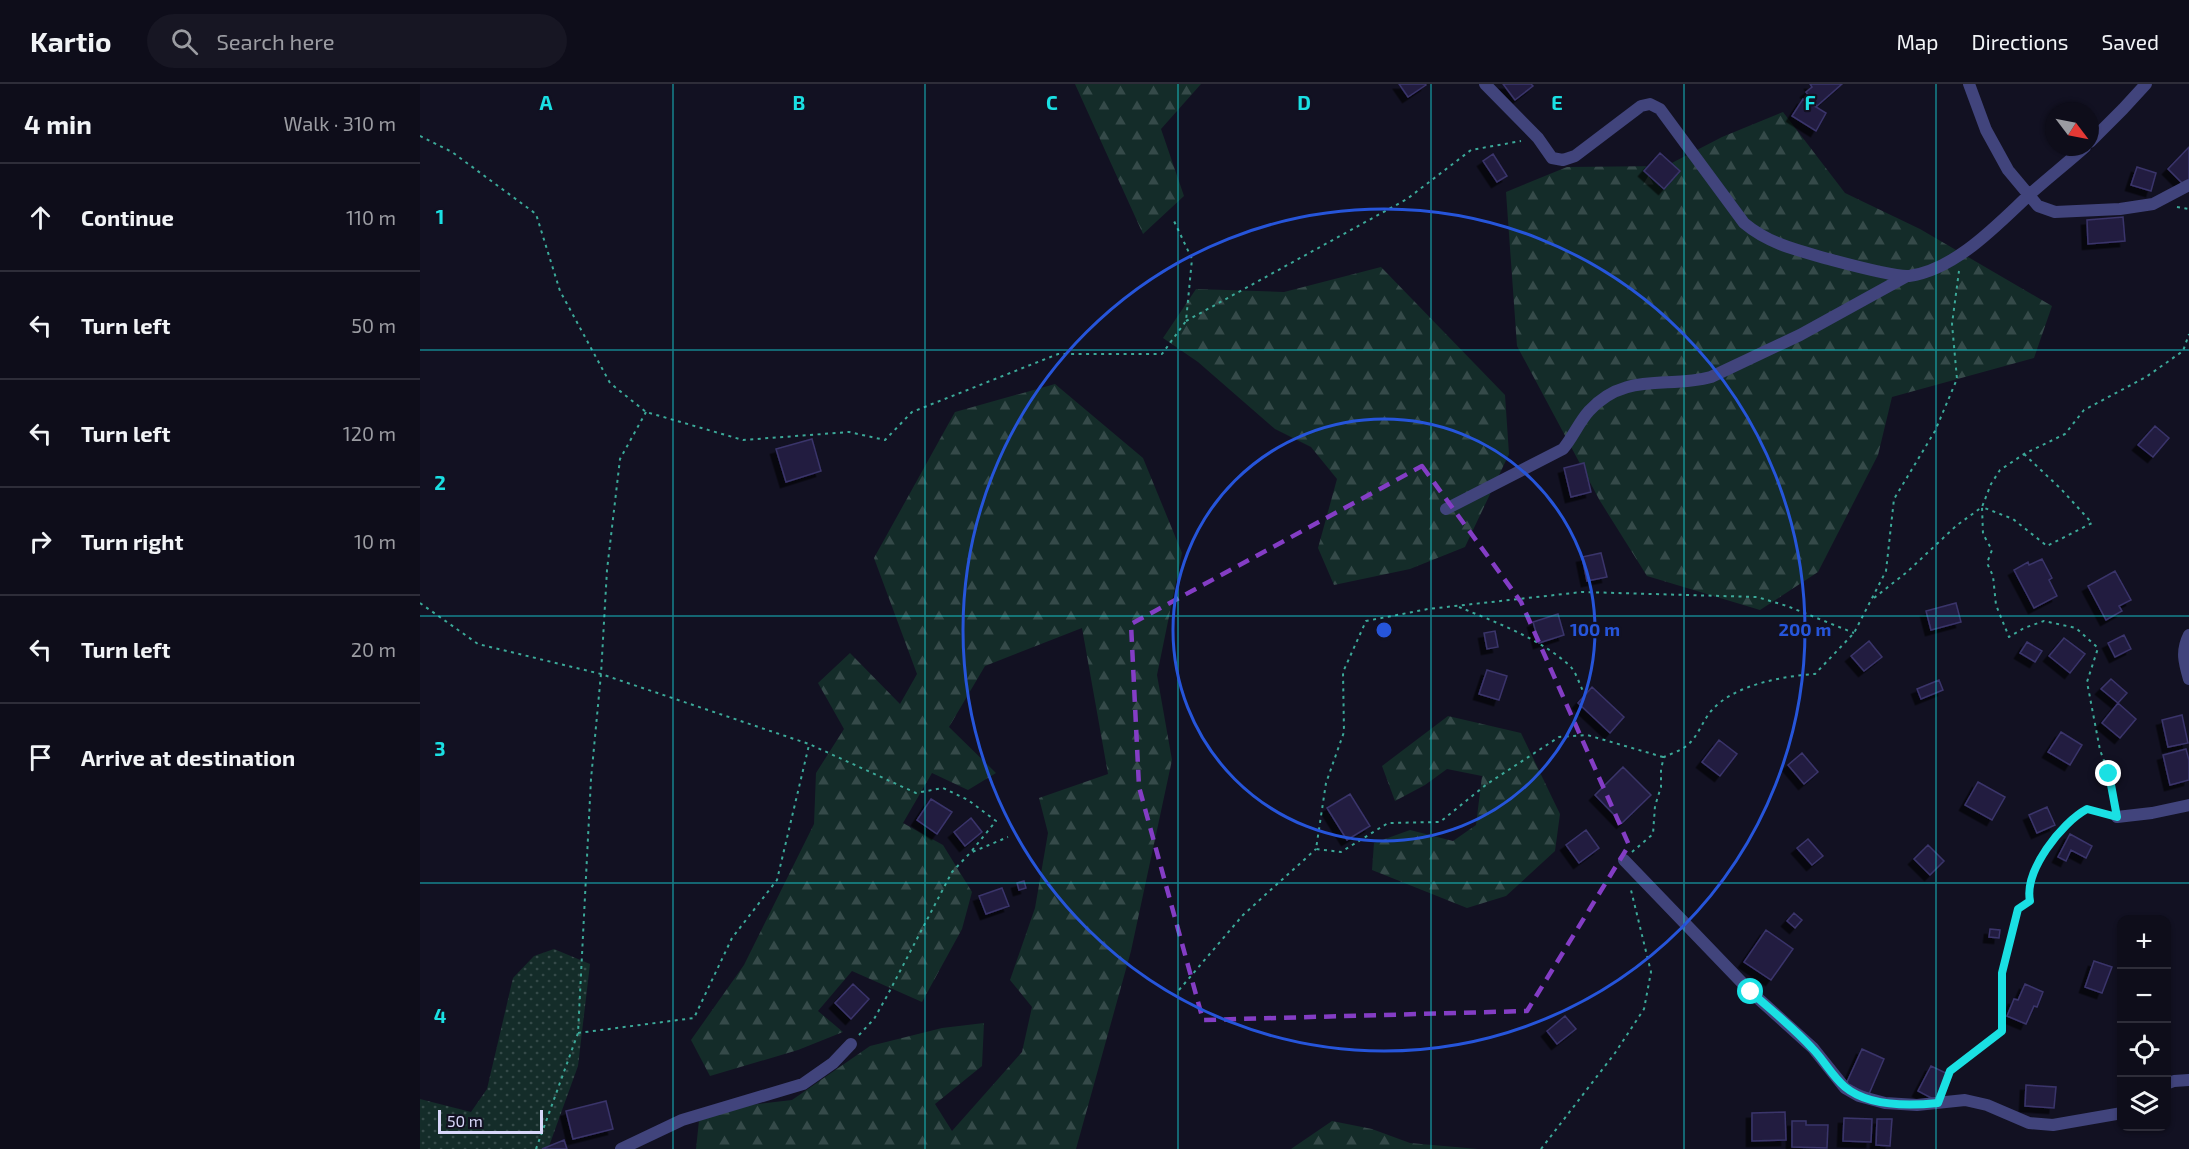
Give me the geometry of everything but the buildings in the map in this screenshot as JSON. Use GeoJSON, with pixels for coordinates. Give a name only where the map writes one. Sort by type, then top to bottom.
{"type":"FeatureCollection","features":[{"type":"Feature","properties":{"kind":"street"},"geometry":{"type":"LineString","coordinates":[[1485,84],[1538,138],[1552,158],[1563,160],[1575,156],[1641,106],[1650,104],[1660,110],[1744,223],[1756,232],[1782,246],[1842,263],[1907,276]]}},
{"type":"Feature","properties":{"kind":"street"},"geometry":{"type":"LineString","coordinates":[[1969,84],[1986,130],[2008,170],[2038,206],[2055,212],[2083,212],[2153,204],[2189,185]]}},
{"type":"Feature","properties":{"kind":"street"},"geometry":{"type":"LineString","coordinates":[[2099,133],[2146,84]]}},
{"type":"Feature","properties":{"kind":"street"},"geometry":{"type":"LineString","coordinates":[[1446,509],[1563,449],[1589,411],[1612,392],[1647,382],[1696,381],[1711,377],[1800,335],[1907,276],[1936,269],[1961,254],[2006,219],[2075,156]]}},
{"type":"Feature","properties":{"kind":"street"},"geometry":{"type":"LineString","coordinates":[[2189,635],[2183,646],[2183,658],[2189,679]]}},
{"type":"Feature","properties":{"kind":"street"},"geometry":{"type":"LineString","coordinates":[[2117,817],[2152,813],[2189,805]]}},
{"type":"Feature","properties":{"kind":"street"},"geometry":{"type":"LineString","coordinates":[[1624,860],[1751,992],[1813,1048],[1845,1088],[1859,1096],[1885,1103],[1917,1105],[1965,1100],[2029,1123],[2053,1125],[2117,1114]]}},
{"type":"Feature","properties":{"kind":"street"},"geometry":{"type":"LineString","coordinates":[[621,1149],[682,1120],[803,1084],[833,1063],[851,1044]]}},
{"type":"Feature","properties":{"kind":"street"},"geometry":{"type":"LineString","coordinates":[[2171,1082],[2189,1080]]}},
{"type":"Feature","properties":{"kind":"path"},"geometry":{"type":"LineString","coordinates":[[420,136],[452,152],[536,214],[560,291],[610,383],[646,412],[743,440],[849,432],[885,440],[912,412],[1058,354],[1162,354],[1186,321],[1407,199],[1471,150],[1538,138]]}},
{"type":"Feature","properties":{"kind":"path"},"geometry":{"type":"LineString","coordinates":[[1174,221],[1192,259],[1186,321]]}},
{"type":"Feature","properties":{"kind":"path"},"geometry":{"type":"LineString","coordinates":[[1317,849],[1341,852],[1388,823],[1440,822],[1487,784],[1559,737],[1587,735],[1665,757],[1687,746],[1712,710],[1725,698],[1783,676],[1815,674],[1854,633],[1886,571],[1894,499],[1935,431],[1957,379],[1952,324],[1961,254]]}},
{"type":"Feature","properties":{"kind":"path"},"geometry":{"type":"LineString","coordinates":[[1938,1103],[1950,1071],[2002,1031],[2002,973],[2018,909],[2030,901],[2028,890],[2045,850],[2075,816],[2087,809],[2117,817],[2109,774],[2100,750],[2087,682],[2098,648],[2076,628],[2044,621],[2024,628],[2009,637],[1996,605],[1993,576],[1987,563],[1992,550],[1983,534],[1982,507],[1990,484],[2000,470],[2024,454],[2065,434],[2084,410],[2146,377],[2183,351],[2189,334]]}},
{"type":"Feature","properties":{"kind":"path"},"geometry":{"type":"LineString","coordinates":[[536,1149],[578,1033],[591,779],[601,674],[607,570],[621,459],[646,412]]}},
{"type":"Feature","properties":{"kind":"path"},"geometry":{"type":"LineString","coordinates":[[1982,507],[2013,519],[2047,546],[2092,523],[2024,454]]}},
{"type":"Feature","properties":{"kind":"path"},"geometry":{"type":"LineString","coordinates":[[1871,599],[1907,572],[1956,526],[1982,507]]}},
{"type":"Feature","properties":{"kind":"path"},"geometry":{"type":"LineString","coordinates":[[1179,990],[1243,915],[1317,849],[1326,783],[1344,732],[1343,672],[1366,621],[1428,609],[1582,592],[1756,597],[1787,606],[1854,633]]}},
{"type":"Feature","properties":{"kind":"path"},"geometry":{"type":"LineString","coordinates":[[420,603],[478,644],[601,674],[809,744],[916,793],[943,788],[968,800],[996,821],[952,872],[874,1019],[851,1044]]}},
{"type":"Feature","properties":{"kind":"path"},"geometry":{"type":"LineString","coordinates":[[1456,606],[1515,630],[1546,650],[1571,667],[1583,691]]}},
{"type":"Feature","properties":{"kind":"path"},"geometry":{"type":"LineString","coordinates":[[578,1033],[694,1017],[732,938],[777,880],[809,744]]}},
{"type":"Feature","properties":{"kind":"path"},"geometry":{"type":"LineString","coordinates":[[1624,860],[1653,834],[1655,806],[1661,787],[1661,770],[1665,757]]}},
{"type":"Feature","properties":{"kind":"path"},"geometry":{"type":"LineString","coordinates":[[970,853],[1008,837]]}},
{"type":"Feature","properties":{"kind":"path"},"geometry":{"type":"LineString","coordinates":[[1541,1149],[1616,1053],[1644,1009],[1651,972],[1629,883]]}},
{"type":"Feature","properties":{"kind":"highlighted area"},"geometry":{"type":"Polygon","coordinates":[[[1422,466],[1521,602],[1629,845],[1527,1011],[1203,1020],[1139,787],[1131,624],[1422,466]]]}},
{"type":"Feature","properties":{"kind":"green space"},"geometry":{"type":"Polygon","coordinates":[[[1075,84],[1201,84],[1161,129],[1184,196],[1143,234],[1075,84]]]}},
{"type":"Feature","properties":{"kind":"green space"},"geometry":{"type":"Polygon","coordinates":[[[1783,112],[1845,193],[1920,229],[2052,306],[2034,358],[1892,397],[1878,455],[1818,572],[1760,610],[1647,576],[1600,501],[1517,346],[1506,192],[1567,167],[1666,166],[1722,137],[1783,112]]]}},
{"type":"Feature","properties":{"kind":"green space"},"geometry":{"type":"Polygon","coordinates":[[[1381,267],[1505,395],[1509,454],[1465,547],[1410,569],[1334,585],[1318,548],[1337,479],[1311,447],[1275,429],[1198,362],[1163,338],[1196,289],[1284,292],[1381,267]]]}},
{"type":"Feature","properties":{"kind":"green space"},"geometry":{"type":"Polygon","coordinates":[[[1055,384],[1143,458],[1182,553],[1157,675],[1172,760],[1131,951],[1076,1149],[696,1149],[700,1111],[792,1100],[870,1046],[942,1028],[984,1023],[982,1066],[935,1104],[952,1131],[1022,1052],[1032,1007],[1010,980],[1035,908],[1048,833],[1039,798],[1108,774],[1082,628],[985,666],[949,727],[996,773],[968,790],[932,773],[903,823],[943,845],[972,892],[962,929],[922,1002],[852,971],[818,1011],[843,1032],[798,1050],[710,1076],[691,1040],[744,965],[814,824],[816,773],[844,729],[818,683],[850,653],[900,704],[917,674],[874,558],[955,412],[1055,384]]]}},
{"type":"Feature","properties":{"kind":"green space"},"geometry":{"type":"Polygon","coordinates":[[[1448,716],[1521,733],[1560,814],[1555,851],[1506,896],[1467,908],[1372,870],[1374,843],[1410,830],[1453,841],[1476,825],[1482,776],[1447,769],[1425,785],[1395,801],[1382,766],[1448,716]]]}},
{"type":"Feature","properties":{"kind":"green space"},"geometry":{"type":"Polygon","coordinates":[[[554,949],[590,964],[578,1066],[548,1149],[420,1149],[420,1099],[471,1112],[487,1089],[513,978],[534,956],[554,949]]]}},
{"type":"Feature","properties":{"kind":"green space"},"geometry":{"type":"Polygon","coordinates":[[[1332,1121],[1372,1129],[1410,1143],[1478,1149],[1291,1149],[1332,1121]]]}},
{"type":"Feature","properties":{"kind":"route"},"geometry":{"type":"LineString","coordinates":[[1751,992],[1813,1048],[1833,1076],[1845,1088],[1859,1096],[1885,1103],[1917,1105],[1938,1103],[1950,1071],[2002,1031],[2002,973],[2018,909],[2030,901],[2028,890],[2045,850],[2075,816],[2087,809],[2117,817],[2109,774]]}}]}
